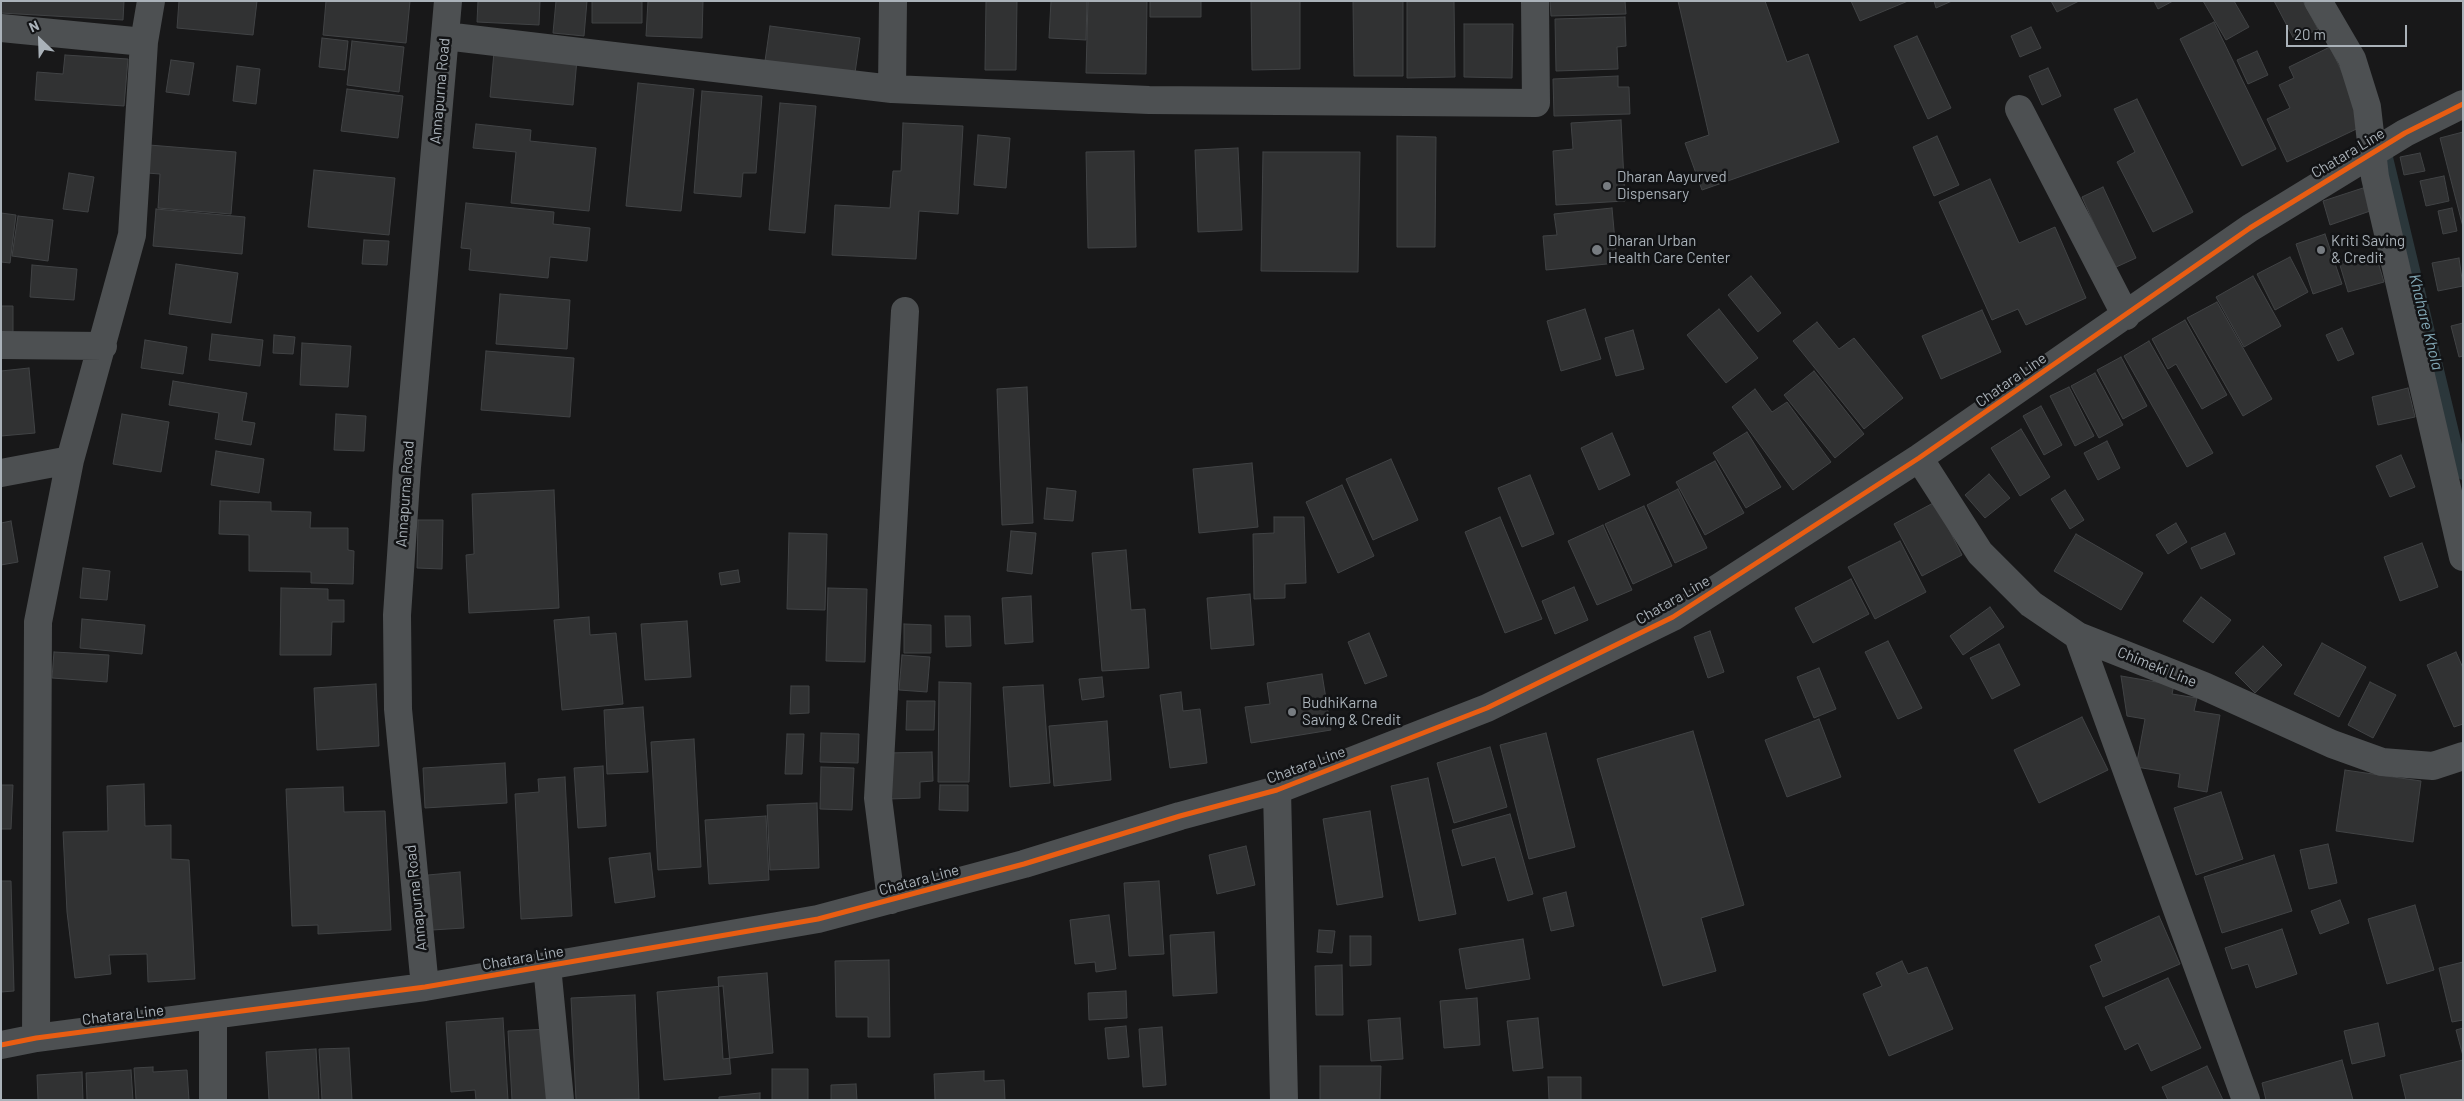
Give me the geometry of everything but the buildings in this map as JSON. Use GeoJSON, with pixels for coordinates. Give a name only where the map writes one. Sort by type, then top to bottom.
{"type":"FeatureCollection","features":[{"type":"Feature","properties":{"kind":"street"},"geometry":{"type":"LineString","coordinates":[[36,1038],[38,622],[70,460],[103,346],[132,235],[144,42],[152,1]]}},
{"type":"Feature","properties":{"kind":"street","name":"Annapurna Road"},"geometry":{"type":"LineString","coordinates":[[425,987],[398,709],[397,615],[407,467],[448,1]]}},
{"type":"Feature","properties":{"kind":"street"},"geometry":{"type":"LineString","coordinates":[[892,89],[893,1]]}},
{"type":"Feature","properties":{"kind":"street"},"geometry":{"type":"LineString","coordinates":[[445,36],[892,89],[1149,100],[1536,103],[1535,1]]}},
{"type":"Feature","properties":{"kind":"street"},"geometry":{"type":"LineString","coordinates":[[2318,1],[2352,59],[2367,106],[2375,178],[2389,244],[2463,557]]}},
{"type":"Feature","properties":{"kind":"street"},"geometry":{"type":"LineString","coordinates":[[1,28],[144,42]]}},
{"type":"Feature","properties":{"kind":"street","name":"Chatara Line"},"geometry":{"type":"LineString","coordinates":[[1,1045],[36,1038],[425,987],[818,919],[1278,790],[1487,708],[1673,617],[1919,458],[2126,316],[2250,228],[2405,133],[2463,104]]}},
{"type":"Feature","properties":{"kind":"street"},"geometry":{"type":"LineString","coordinates":[[2018,109],[2126,316]]}},
{"type":"Feature","properties":{"kind":"street"},"geometry":{"type":"LineString","coordinates":[[891,900],[878,798],[904,311]]}},
{"type":"Feature","properties":{"kind":"street"},"geometry":{"type":"LineString","coordinates":[[1,345],[103,346]]}},
{"type":"Feature","properties":{"kind":"street","name":"Chimeki Line"},"geometry":{"type":"LineString","coordinates":[[1919,458],[1980,553],[2031,604],[2078,636],[2204,686],[2332,744],[2382,762],[2433,766],[2463,756]]}},
{"type":"Feature","properties":{"kind":"street"},"geometry":{"type":"LineString","coordinates":[[1,473],[70,460]]}},
{"type":"Feature","properties":{"kind":"street"},"geometry":{"type":"LineString","coordinates":[[2078,636],[2246,1100]]}},
{"type":"Feature","properties":{"kind":"street"},"geometry":{"type":"LineString","coordinates":[[1278,790],[1284,1100]]}},
{"type":"Feature","properties":{"kind":"street"},"geometry":{"type":"LineString","coordinates":[[547,966],[560,1100]]}},
{"type":"Feature","properties":{"kind":"street"},"geometry":{"type":"LineString","coordinates":[[213,1016],[213,1100]]}},
{"type":"Feature","properties":{"kind":"waterway","name":"Khahare Khola"},"geometry":{"type":"LineString","coordinates":[[2384,145],[2463,474]]}},
{"type":"Feature","properties":{"kind":"cycle path"},"geometry":{"type":"LineString","coordinates":[[1,1045],[36,1038],[425,987],[818,919],[1024,864],[1180,816],[1277,790],[1487,708],[1673,617],[1919,458],[2250,228],[2405,133],[2463,104]]}},
{"type":"Feature","properties":{"kind":"place","name":"Dharan Aayurved Dispensary"},"geometry":{"type":"Point","coordinates":[1607,186]}},
{"type":"Feature","properties":{"kind":"place","name":"Dharan Urban Health Care Center"},"geometry":{"type":"Point","coordinates":[1597,250]}},
{"type":"Feature","properties":{"kind":"place","name":"Kriti Saving & Credit"},"geometry":{"type":"Point","coordinates":[2321,250]}},
{"type":"Feature","properties":{"kind":"place","name":"BudhiKarna Saving & Credit"},"geometry":{"type":"Point","coordinates":[1292,712]}}]}
